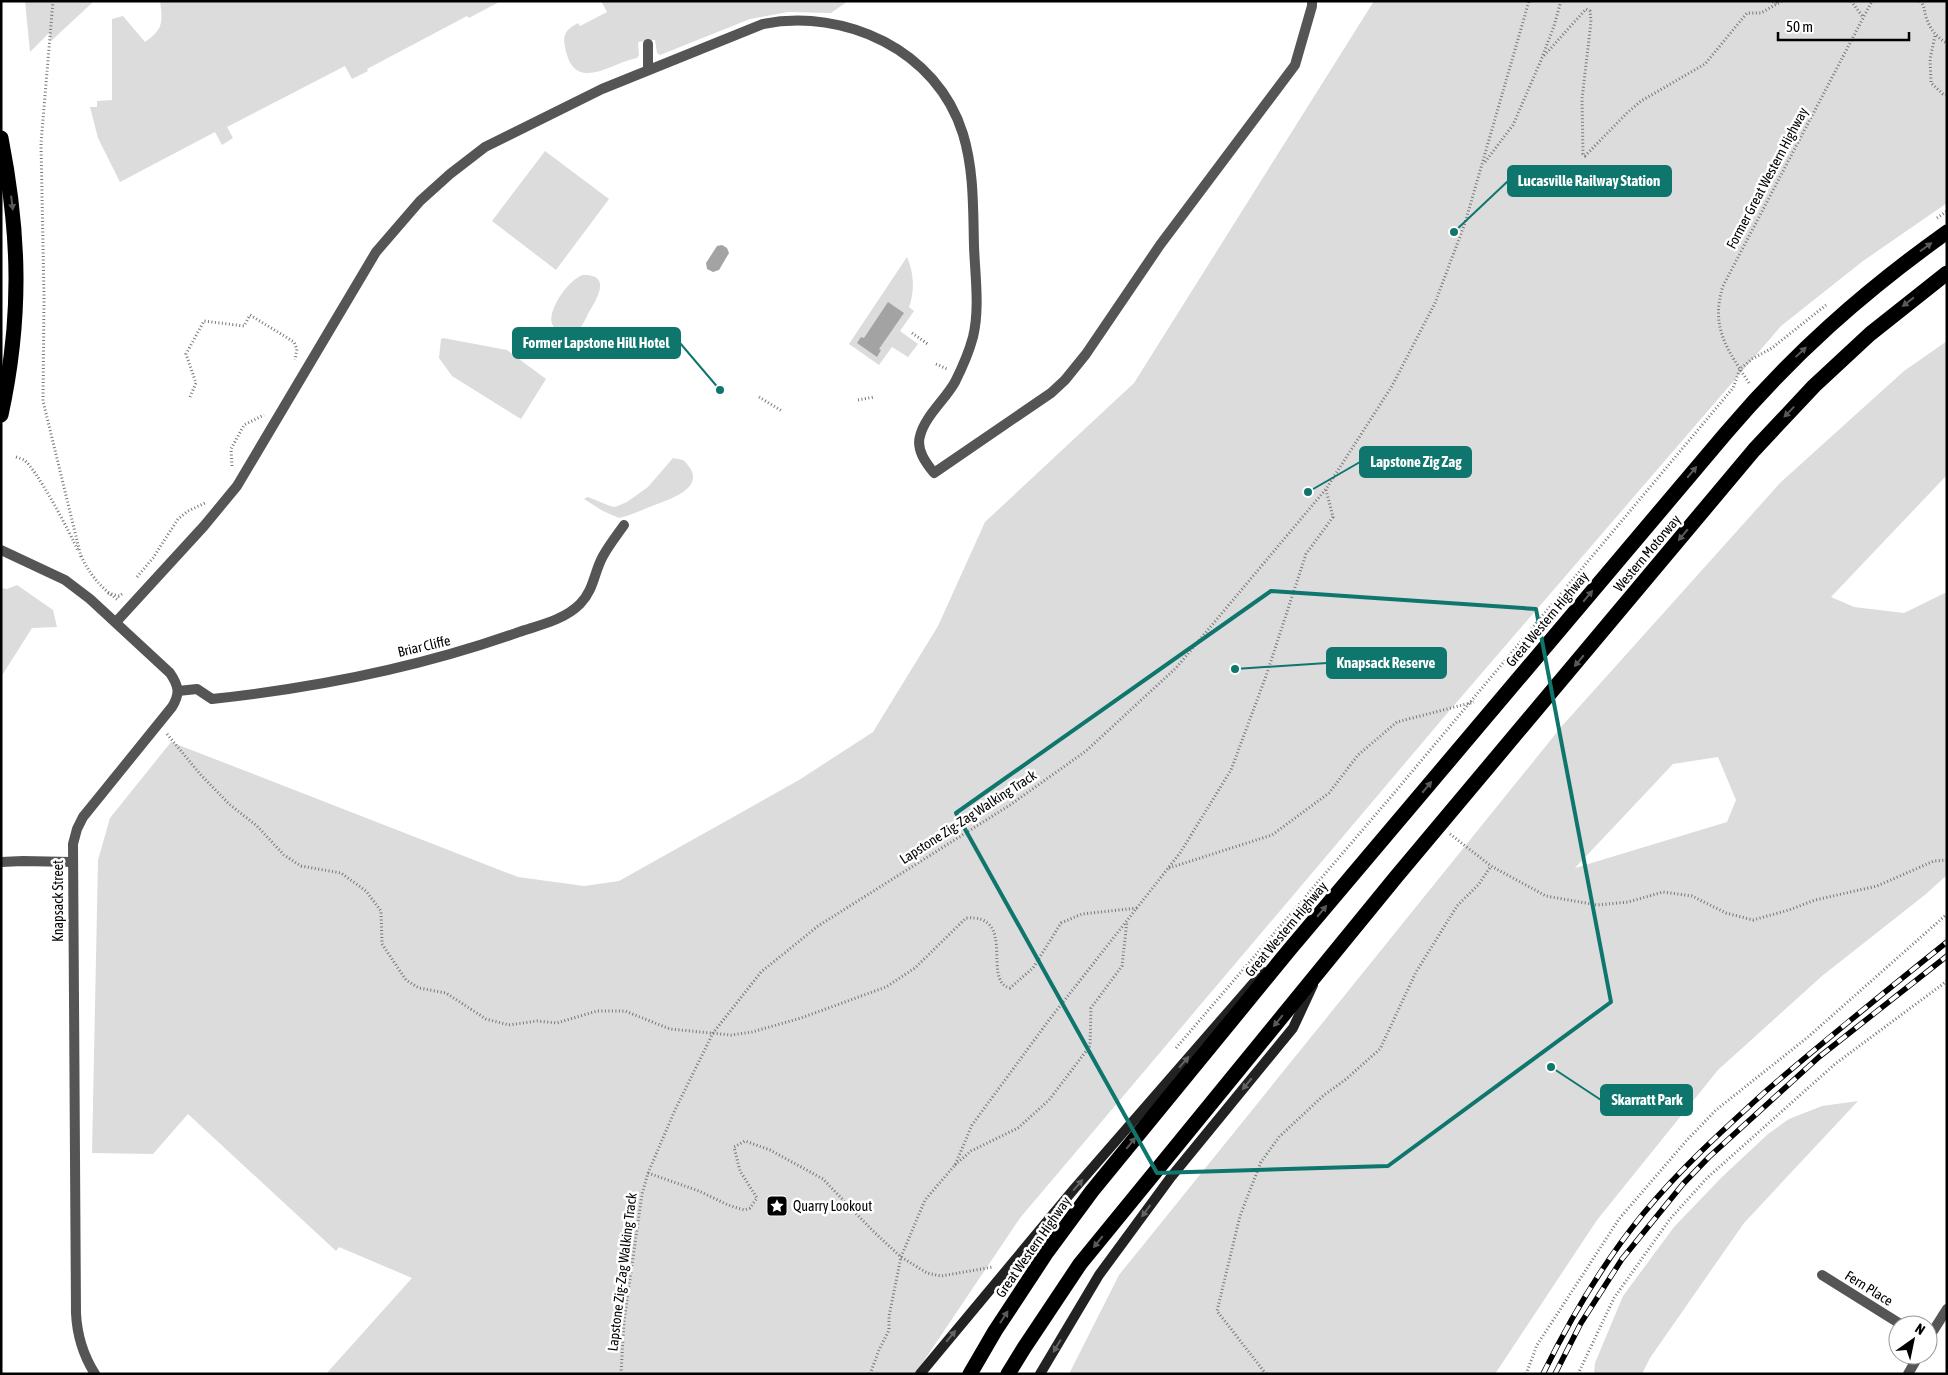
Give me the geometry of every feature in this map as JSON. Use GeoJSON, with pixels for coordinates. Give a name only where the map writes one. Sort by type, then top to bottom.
{"type":"FeatureCollection","features":[{"type":"Feature","properties":{"kind":"highway"},"geometry":{"type":"LineString","coordinates":[[1,138],[15,230],[17,274],[16,325],[1,415]]}},
{"type":"Feature","properties":{"kind":"highway","name":"Western Motorway"},"geometry":{"type":"LineString","coordinates":[[1650,523],[1752,403],[1798,354],[1907,261],[1947,232]]}},
{"type":"Feature","properties":{"kind":"highway","name":"Western Motorway"},"geometry":{"type":"LineString","coordinates":[[1320,970],[1396,877],[1783,418],[1870,334],[1947,273]]}},
{"type":"Feature","properties":{"kind":"highway","name":"Great Western Highway"},"geometry":{"type":"LineString","coordinates":[[970,1374],[995,1331],[1046,1252],[1092,1191],[1290,949],[1650,523]]}},
{"type":"Feature","properties":{"kind":"highway"},"geometry":{"type":"LineString","coordinates":[[1008,1374],[1080,1264],[1320,970]]}},
{"type":"Feature","properties":{"kind":"main road"},"geometry":{"type":"LineString","coordinates":[[920,1374],[1074,1189],[1250,986],[1267,968],[1290,949]]}},
{"type":"Feature","properties":{"kind":"main road"},"geometry":{"type":"LineString","coordinates":[[1040,1374],[1098,1275],[1171,1177],[1293,1028],[1320,970]]}},
{"type":"Feature","properties":{"kind":"street"},"geometry":{"type":"LineString","coordinates":[[116,622],[204,526],[237,486],[376,252],[420,201],[450,174],[486,147],[602,89],[763,24],[790,20],[808,20],[847,26],[883,40],[916,62],[943,93],[956,116],[967,150],[973,189],[975,306],[973,334],[969,351],[955,383],[924,426],[920,435],[921,451],[926,463],[934,473],[1051,392],[1086,354],[1160,245],[1294,65],[1312,1]]}},
{"type":"Feature","properties":{"kind":"street"},"geometry":{"type":"LineString","coordinates":[[648,44],[648,70]]}},
{"type":"Feature","properties":{"kind":"street","name":"Briar Cliffe"},"geometry":{"type":"LineString","coordinates":[[178,691],[197,689],[212,699],[276,692],[437,658],[488,643],[565,616],[581,604],[592,588],[602,557],[624,525]]}},
{"type":"Feature","properties":{"kind":"street"},"geometry":{"type":"LineString","coordinates":[[1,550],[65,580],[90,599],[170,673],[177,683],[178,691]]}},
{"type":"Feature","properties":{"kind":"street","name":"Knapsack Street"},"geometry":{"type":"LineString","coordinates":[[95,1374],[81,1344],[76,1313],[72,862],[74,836],[83,817],[172,707],[177,700],[178,691]]}},
{"type":"Feature","properties":{"kind":"street"},"geometry":{"type":"LineString","coordinates":[[1,862],[72,862]]}},
{"type":"Feature","properties":{"kind":"street","name":"Fern Place"},"geometry":{"type":"LineString","coordinates":[[1822,1275],[1888,1316]]}},
{"type":"Feature","properties":{"kind":"street"},"geometry":{"type":"LineString","coordinates":[[1938,1323],[1947,1309]]}},
{"type":"Feature","properties":{"kind":"path"},"geometry":{"type":"LineString","coordinates":[[52,1],[41,143],[43,401],[81,557]]}},
{"type":"Feature","properties":{"kind":"path","name":"Lapstone Zig-Zag Walking Track"},"geometry":{"type":"LineString","coordinates":[[621,1374],[624,1321],[642,1194],[648,1173],[675,1110],[713,1033],[761,972],[818,926],[1010,805],[1086,751],[1176,668],[1326,489],[1392,386],[1435,303],[1465,223],[1529,1]]}},
{"type":"Feature","properties":{"kind":"path","name":"Lapstone Zig-Zag Walking Track"},"geometry":{"type":"LineString","coordinates":[[1483,165],[1513,125],[1542,58],[1561,1]]}},
{"type":"Feature","properties":{"kind":"path"},"geometry":{"type":"LineString","coordinates":[[1769,1],[1780,2]]}},
{"type":"Feature","properties":{"kind":"path"},"geometry":{"type":"LineString","coordinates":[[1851,1],[1864,17]]}},
{"type":"Feature","properties":{"kind":"path","name":"Former Great Western Highway"},"geometry":{"type":"LineString","coordinates":[[1172,1054],[1733,388],[1740,370],[1722,336],[1718,318],[1719,300],[1723,286],[1872,1]]}},
{"type":"Feature","properties":{"kind":"path"},"geometry":{"type":"LineString","coordinates":[[1920,1],[1923,4],[1926,18],[1935,36],[1947,43]]}},
{"type":"Feature","properties":{"kind":"path","name":"Lapstone Zig-Zag Walking Track"},"geometry":{"type":"LineString","coordinates":[[1542,58],[1586,9],[1590,11],[1591,22],[1582,100],[1583,154],[1585,156],[1626,113],[1641,101],[1705,64],[1747,12],[1761,13],[1780,2]]}},
{"type":"Feature","properties":{"kind":"path"},"geometry":{"type":"LineString","coordinates":[[1935,36],[1930,59],[1931,82],[1943,94],[1947,95]]}},
{"type":"Feature","properties":{"kind":"path"},"geometry":{"type":"LineString","coordinates":[[190,397],[196,383],[186,354],[204,321],[244,326],[250,315],[294,342],[297,349],[293,366]]}},
{"type":"Feature","properties":{"kind":"path"},"geometry":{"type":"LineString","coordinates":[[912,333],[929,345]]}},
{"type":"Feature","properties":{"kind":"path"},"geometry":{"type":"LineString","coordinates":[[936,364],[952,372]]}},
{"type":"Feature","properties":{"kind":"path"},"geometry":{"type":"LineString","coordinates":[[759,397],[782,411]]}},
{"type":"Feature","properties":{"kind":"path"},"geometry":{"type":"LineString","coordinates":[[858,400],[874,397]]}},
{"type":"Feature","properties":{"kind":"path"},"geometry":{"type":"LineString","coordinates":[[231,469],[233,462],[231,449],[244,425],[267,413]]}},
{"type":"Feature","properties":{"kind":"path"},"geometry":{"type":"LineString","coordinates":[[16,457],[24,460],[35,475],[69,530],[89,573],[108,593],[129,608]]}},
{"type":"Feature","properties":{"kind":"path"},"geometry":{"type":"LineString","coordinates":[[955,1165],[972,1125],[1048,1020],[1180,853],[1231,770],[1266,676],[1306,554],[1333,518],[1326,489]]}},
{"type":"Feature","properties":{"kind":"path"},"geometry":{"type":"LineString","coordinates":[[136,582],[138,574],[153,558],[178,520],[188,510],[209,501]]}},
{"type":"Feature","properties":{"kind":"path"},"geometry":{"type":"LineString","coordinates":[[108,593],[119,596],[128,592]]}},
{"type":"Feature","properties":{"kind":"path"},"geometry":{"type":"LineString","coordinates":[[1168,868],[1272,835],[1329,793],[1358,755],[1397,722],[1474,702]]}},
{"type":"Feature","properties":{"kind":"path"},"geometry":{"type":"LineString","coordinates":[[158,725],[200,774],[229,804],[257,826],[284,855],[301,866],[341,873],[366,890],[381,911],[382,944],[406,980],[419,988],[446,993],[486,1018],[509,1025],[537,1021],[557,1023],[597,1012],[625,1011],[670,1029],[732,1034],[752,1032],[801,1018],[886,987],[915,968],[966,918],[978,917],[988,922],[994,933],[998,951],[999,980],[1004,987],[1010,988],[1033,968],[1061,923],[1082,914],[1137,908]]}},
{"type":"Feature","properties":{"kind":"path"},"geometry":{"type":"LineString","coordinates":[[1439,826],[1491,866],[1546,896],[1597,905],[1628,902],[1663,892],[1692,896],[1726,912],[1753,920],[1789,910],[1815,900],[1877,886],[1934,860],[1947,860]]}},
{"type":"Feature","properties":{"kind":"path"},"geometry":{"type":"LineString","coordinates":[[1266,1374],[1217,1311],[1240,1216],[1261,1162],[1279,1138],[1324,1095],[1345,1080],[1380,1049],[1416,972],[1457,906],[1478,884],[1491,866]]}},
{"type":"Feature","properties":{"kind":"path"},"geometry":{"type":"LineString","coordinates":[[1526,1374],[1537,1345],[1619,1220],[1687,1140],[1716,1110],[1808,1037],[1947,914]]}},
{"type":"Feature","properties":{"kind":"path"},"geometry":{"type":"LineString","coordinates":[[870,1374],[889,1330],[889,1316],[901,1257],[926,1200],[955,1165],[971,1151],[1018,1128],[1048,1100],[1090,1046],[1091,1008],[1122,966],[1127,920]]}},
{"type":"Feature","properties":{"kind":"path"},"geometry":{"type":"LineString","coordinates":[[1578,1374],[1614,1298],[1670,1219],[1707,1178],[1835,1064],[1947,981]]}},
{"type":"Feature","properties":{"kind":"path"},"geometry":{"type":"LineString","coordinates":[[648,1173],[699,1191],[728,1205],[744,1210],[750,1208],[757,1198],[740,1171],[734,1147],[745,1141],[770,1150],[823,1180],[901,1257],[927,1273],[940,1276],[995,1266],[988,1274]]}},
{"type":"Feature","properties":{"kind":"highlighted area"},"geometry":{"type":"Polygon","coordinates":[[[1271,591],[1536,609],[1611,1002],[1388,1166],[1157,1173],[956,813],[1271,591]]]}},
{"type":"Feature","properties":{"kind":"shaded area"},"geometry":{"type":"Polygon","coordinates":[[[25,1],[94,1],[51,41],[49,33],[30,52],[25,1]]]}},
{"type":"Feature","properties":{"kind":"shaded area"},"geometry":{"type":"Polygon","coordinates":[[[160,1],[501,1],[469,18],[467,16],[367,69],[368,71],[352,79],[345,66],[227,127],[233,138],[222,145],[215,132],[120,182],[98,138],[90,107],[97,107],[97,101],[112,100],[112,19],[123,16],[145,42],[155,33],[160,25],[160,1]]]}},
{"type":"Feature","properties":{"kind":"shaded area"},"geometry":{"type":"Polygon","coordinates":[[[601,1],[848,1],[831,13],[788,12],[750,19],[660,55],[657,53],[655,40],[638,42],[639,55],[637,58],[605,69],[585,73],[576,70],[570,61],[564,42],[565,35],[571,27],[578,23],[580,26],[607,12],[601,1]]]}},
{"type":"Feature","properties":{"kind":"shaded area"},"geometry":{"type":"Polygon","coordinates":[[[1374,1],[1947,1],[1947,203],[1863,261],[1781,326],[1450,710],[1020,1218],[915,1374],[326,1374],[412,1278],[339,1247],[336,1251],[188,1114],[153,1154],[92,1153],[98,860],[110,818],[171,742],[518,877],[584,886],[619,881],[799,780],[873,732],[938,626],[985,522],[1134,383],[1374,1]]]}},
{"type":"Feature","properties":{"kind":"shaded area"},"geometry":{"type":"Polygon","coordinates":[[[545,151],[609,199],[556,270],[492,221],[545,151]]]}},
{"type":"Feature","properties":{"kind":"shaded area"},"geometry":{"type":"Polygon","coordinates":[[[722,245],[727,248],[729,253],[719,270],[713,272],[707,269],[706,263],[717,246],[722,245]]]}},
{"type":"Feature","properties":{"kind":"shaded area"},"geometry":{"type":"Polygon","coordinates":[[[907,257],[913,282],[909,307],[914,311],[900,331],[918,344],[908,357],[892,347],[879,365],[849,344],[907,257]]]}},
{"type":"Feature","properties":{"kind":"shaded area"},"geometry":{"type":"Polygon","coordinates":[[[583,275],[598,279],[600,290],[598,296],[578,331],[571,335],[560,333],[554,328],[551,318],[556,303],[572,282],[583,275]]]}},
{"type":"Feature","properties":{"kind":"shaded area"},"geometry":{"type":"Polygon","coordinates":[[[888,302],[904,313],[879,349],[881,350],[877,357],[857,343],[861,337],[864,338],[888,302]]]}},
{"type":"Feature","properties":{"kind":"shaded area"},"geometry":{"type":"Polygon","coordinates":[[[441,339],[507,350],[546,379],[521,419],[452,376],[439,358],[441,339]]]}},
{"type":"Feature","properties":{"kind":"shaded area"},"geometry":{"type":"Polygon","coordinates":[[[1947,341],[1947,475],[1831,597],[1854,607],[1904,613],[1947,592],[1947,875],[1926,894],[1822,976],[1718,1070],[1597,1220],[1495,1374],[1069,1374],[1119,1275],[1562,726],[1781,482],[1904,371],[1947,341]],[[1718,757],[1673,764],[1575,868],[1727,822],[1736,800],[1718,757]]]}},
{"type":"Feature","properties":{"kind":"shaded area"},"geometry":{"type":"Polygon","coordinates":[[[673,458],[683,460],[691,469],[693,477],[691,484],[686,490],[669,500],[619,518],[584,499],[588,497],[615,507],[627,502],[648,487],[673,458]]]}},
{"type":"Feature","properties":{"kind":"shaded area"},"geometry":{"type":"Polygon","coordinates":[[[17,585],[53,610],[57,627],[32,628],[1,677],[1,588],[7,589],[17,585]]]}},
{"type":"Feature","properties":{"kind":"shaded area"},"geometry":{"type":"Polygon","coordinates":[[[1858,1101],[1744,1223],[1650,1358],[1642,1374],[1594,1374],[1595,1363],[1623,1296],[1674,1227],[1722,1177],[1768,1134],[1789,1119],[1822,1106],[1858,1101]]]}},
{"type":"Feature","properties":{"kind":"railway"},"geometry":{"type":"LineString","coordinates":[[1543,1374],[1576,1311],[1601,1271],[1628,1233],[1672,1181],[1766,1091],[1947,942]]}},
{"type":"Feature","properties":{"kind":"railway"},"geometry":{"type":"LineString","coordinates":[[1555,1374],[1581,1323],[1622,1259],[1683,1184],[1709,1157],[1819,1057],[1947,956]]}},
{"type":"Feature","properties":{"kind":"place","name":"Lucasville Railway Station"},"geometry":{"type":"Point","coordinates":[1454,232]}},
{"type":"Feature","properties":{"kind":"place","name":"Former Lapstone Hill Hotel"},"geometry":{"type":"Point","coordinates":[720,390]}},
{"type":"Feature","properties":{"kind":"place","name":"Lapstone Zig Zag"},"geometry":{"type":"Point","coordinates":[1308,492]}},
{"type":"Feature","properties":{"kind":"place","name":"Knapsack Reserve"},"geometry":{"type":"Point","coordinates":[1235,669]}},
{"type":"Feature","properties":{"kind":"place","name":"Skarratt Park"},"geometry":{"type":"Point","coordinates":[1551,1067]}},
{"type":"Feature","properties":{"kind":"place","name":"Quarry Lookout"},"geometry":{"type":"Point","coordinates":[777,1206]}}]}
